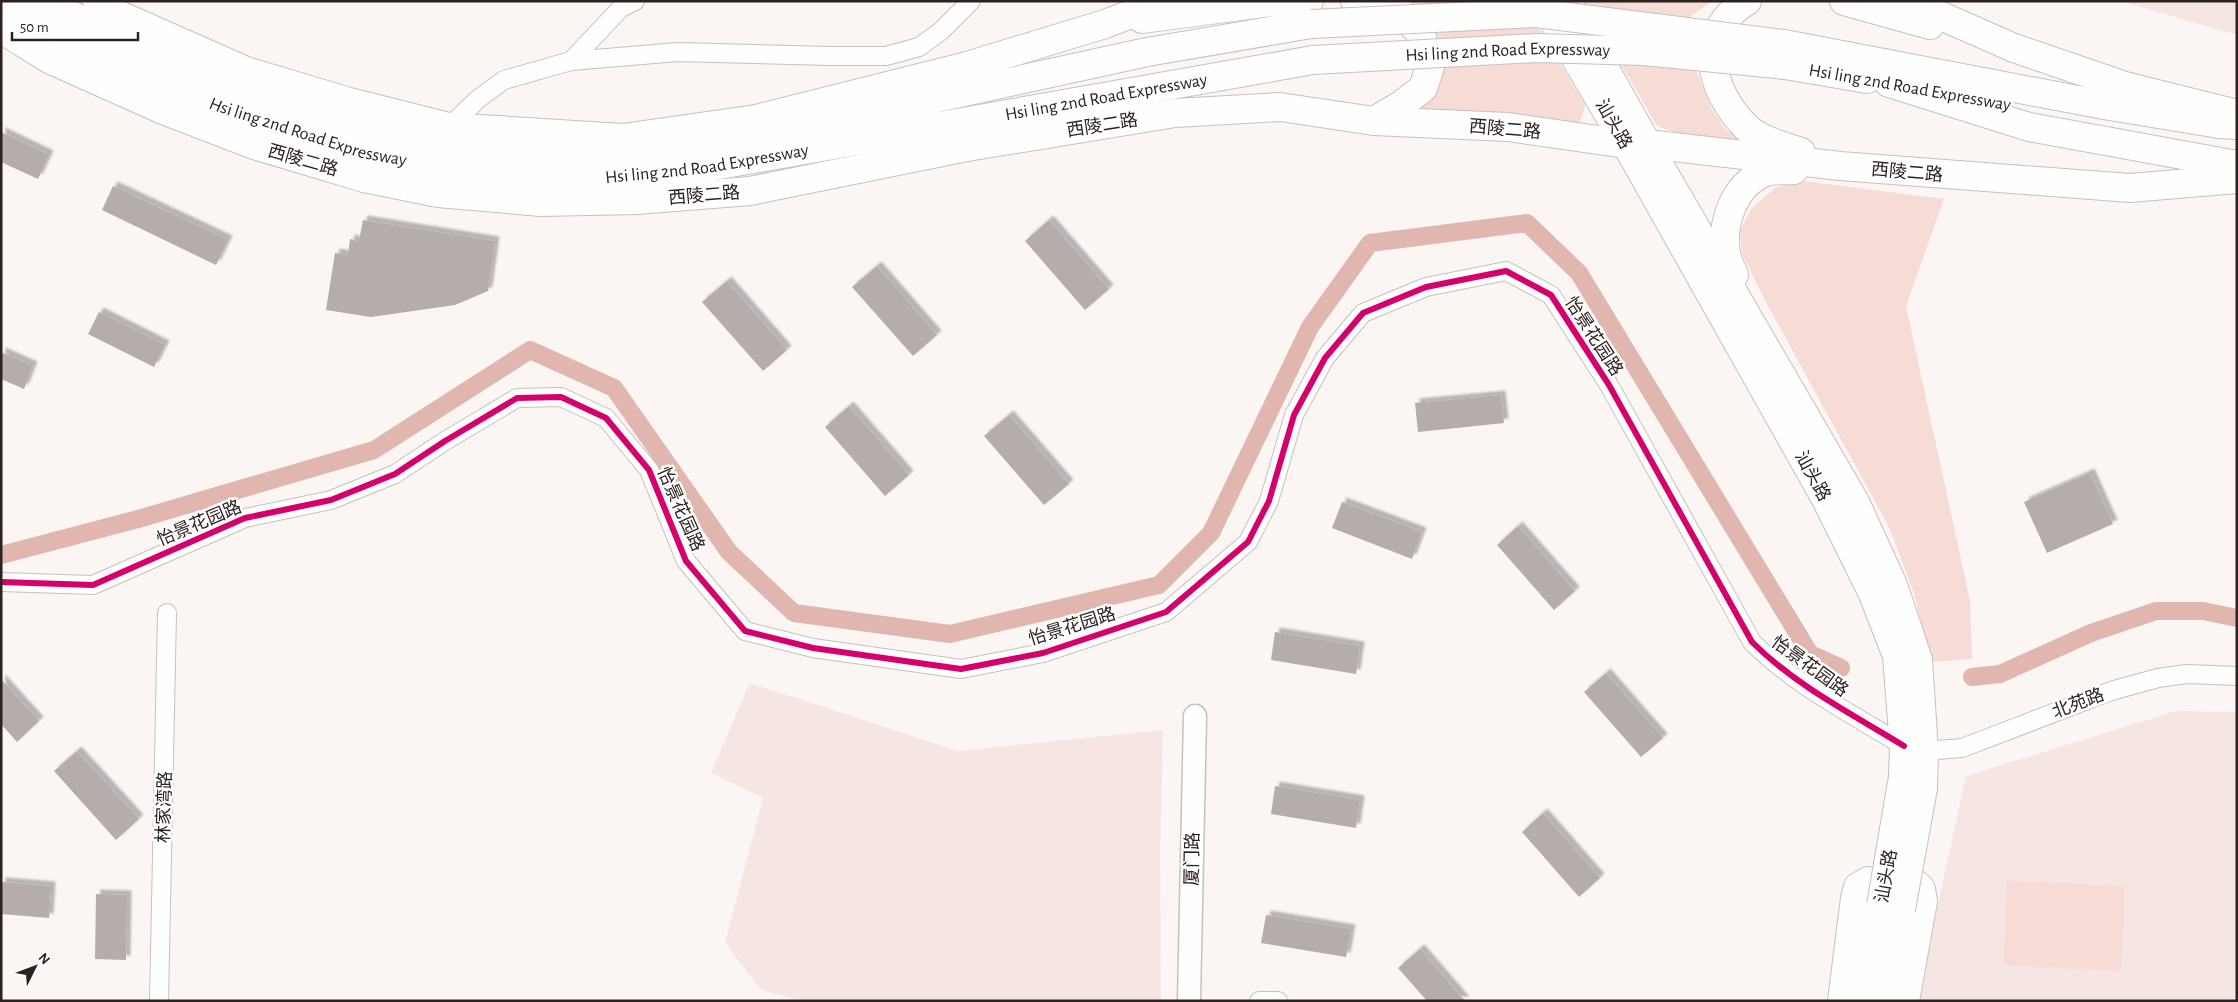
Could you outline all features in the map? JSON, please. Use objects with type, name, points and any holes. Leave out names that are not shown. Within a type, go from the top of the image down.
[{"type":"main road","name":"Hsi ling 2nd Road Expressway","points":[[6,1],[97,55],[217,105],[363,152],[447,167],[589,179],[708,167],[813,137],[1147,52],[1310,13],[1536,13],[2219,124],[2237,125]]},
{"type":"main road","name":"Hsi ling 2nd Road Expressway","points":[[48,1],[106,35],[213,82],[334,122],[412,140],[539,157],[628,155],[813,137],[1314,60],[1536,48],[1784,54],[1889,83],[2113,122],[2237,140]]},
{"type":"main road","points":[[97,1],[115,13],[246,71],[449,127],[539,157]]},
{"type":"main road","points":[[449,127],[623,138],[756,119],[967,66],[1105,24],[1165,1]]},
{"type":"main road","points":[[1355,1],[1397,8],[1421,34],[1430,67],[1423,88],[1401,105],[1374,120]]},
{"type":"main road","name":"汕头路","points":[[1542,1],[1747,314],[1855,502],[1893,585],[1918,660],[1913,782],[1891,907],[1864,1001]]},
{"type":"main road","name":"汕头路","points":[[1567,1],[1636,144],[1827,501],[1873,594],[1897,656],[1914,748]]},
{"type":"main road","points":[[1747,1],[1726,18],[1714,41],[1712,71],[1722,96],[1746,127],[1762,136],[1840,166]]},
{"type":"main road","points":[[1844,1],[2014,48],[2125,86],[2237,114]]},
{"type":"main road","points":[[1907,1],[2014,48]]},
{"type":"main road","points":[[1105,24],[1263,3],[1310,13]]},
{"type":"main road","name":"西陵二路","points":[[1,29],[49,59],[163,110],[254,145],[364,178],[438,193],[541,202],[637,200],[750,191],[967,148],[1175,113],[1280,107],[1374,120],[1508,127],[1636,144],[1840,166],[2130,188],[2237,179]]},
{"type":"main road","points":[[813,137],[967,66]]},
{"type":"main road","points":[[1889,83],[2028,127],[2237,164]]},
{"type":"main road","points":[[813,137],[967,148]]},
{"type":"main road","points":[[1747,314],[1726,253],[1725,224],[1733,203],[1746,186],[1764,172],[1840,166]]},
{"type":"main road","points":[[1842,1001],[1855,898],[1858,887],[1868,881]]},
{"type":"main road","points":[[1905,1001],[1923,901],[1921,889],[1917,885]]},
{"type":"main road","name":"汕头路","points":[[1885,1001],[1891,907]]},
{"type":"street","points":[[571,61],[621,8],[635,1]]},
{"type":"street","points":[[449,127],[478,98],[504,80],[571,61],[678,52],[886,56],[919,47],[941,31],[971,1]]},
{"type":"street","name":"怡景花园路","points":[[1,582],[93,585],[244,518],[330,500],[395,474],[445,440],[516,398],[561,396],[606,418],[649,470],[686,561],[744,631],[813,648],[961,670],[1034,655],[1166,612],[1248,542],[1270,501],[1294,415],[1324,358],[1363,313],[1426,287],[1506,271],[1551,295],[1609,386],[1752,642],[1773,663],[1805,686],[1914,748]]},
{"type":"street","name":"林家湾路","points":[[159,1001],[167,613]]},
{"type":"street","name":"北苑路","points":[[1914,748],[1962,748],[2111,691],[2158,678],[2187,674],[2237,676]]},
{"type":"street","name":"厦门路","points":[[1189,1001],[1195,716]]},
{"type":"street","points":[[1259,1001],[1278,1001]]},
{"type":"shaded area","points":[[1411,1],[1523,1],[1585,105],[1579,125],[1415,112],[1432,94],[1440,82],[1443,62],[1432,30]]},
{"type":"shaded area","points":[[1584,1],[1712,1],[1691,16],[1695,68],[1711,108],[1726,130],[1744,140],[1748,146],[1670,131],[1657,126]]},
{"type":"shaded area","points":[[2120,1],[2237,1],[2237,35]]},
{"type":"shaded area","points":[[1803,181],[1944,199],[1906,306],[1970,601],[1972,659],[1929,662],[1915,596],[1890,529],[1767,304],[1742,254],[1740,231],[1751,209],[1775,188]]},
{"type":"shaded area","points":[[750,683],[958,751],[1163,730],[1160,856],[1161,1001],[803,1001],[761,990],[725,943],[763,798],[711,773]]},
{"type":"shaded area","points":[[2176,711],[2237,712],[2237,1001],[1917,1001],[1966,776]]},
{"type":"shaded area","points":[[2007,881],[2125,886],[2121,971],[2004,965]]},
{"type":"building","points":[[1,132],[49,155],[38,179],[1,162]]},
{"type":"building","points":[[113,186],[228,240],[216,265],[102,210]]},
{"type":"building","points":[[363,220],[495,241],[488,291],[455,305],[371,317],[326,310],[335,253],[348,255],[350,239],[359,241]]},
{"type":"building","points":[[1049,220],[1109,289],[1085,310],[1025,241]]},
{"type":"building","points":[[877,266],[937,335],[913,356],[852,287]]},
{"type":"building","points":[[727,281],[787,350],[763,371],[702,302]]},
{"type":"building","points":[[99,312],[165,345],[154,367],[88,334]]},
{"type":"building","points":[[1,352],[33,366],[24,389],[1,379]]},
{"type":"building","points":[[1501,395],[1504,423],[1418,432],[1415,403]]},
{"type":"building","points":[[849,406],[909,475],[885,496],[825,427]]},
{"type":"building","points":[[1009,415],[1069,484],[1044,505],[984,436]]},
{"type":"building","points":[[2090,473],[2113,524],[2047,553],[2024,502]]},
{"type":"building","points":[[1342,502],[1422,532],[1412,559],[1332,528]]},
{"type":"building","points":[[1518,526],[1575,591],[1554,610],[1497,545]]},
{"type":"building","points":[[1275,632],[1360,646],[1356,674],[1271,660]]},
{"type":"building","points":[[1606,673],[1663,738],[1641,757],[1584,692]]},
{"type":"building","points":[[1,679],[39,721],[17,742],[1,724]]},
{"type":"building","points":[[77,751],[139,819],[116,840],[54,771]]},
{"type":"building","points":[[1275,786],[1360,800],[1356,828],[1271,814]]},
{"type":"building","points":[[1543,813],[1600,878],[1579,897],[1522,832]]},
{"type":"building","points":[[1,882],[51,886],[49,918],[1,914]]},
{"type":"building","points":[[96,894],[127,895],[126,960],[95,959]]},
{"type":"building","points":[[1266,915],[1351,929],[1346,957],[1261,943]]},
{"type":"building","points":[[1420,949],[1465,1001],[1427,1001],[1398,968]]},
{"type":"waterway","points":[[1,555],[138,519],[374,450],[530,350],[614,388],[729,552],[794,613],[950,634],[1159,585],[1211,533],[1310,327],[1370,243],[1527,223],[1579,273],[1810,654],[1841,668]]},
{"type":"waterway","points":[[1972,677],[2000,674],[2091,633],[2156,611],[2203,611],[2237,618]]},
{"type":"cycle path","points":[[1,582],[93,585],[245,518],[331,500],[395,474],[445,441],[517,398],[561,397],[606,418],[649,470],[686,561],[745,631],[813,648],[961,669],[1043,653],[1166,612],[1248,542],[1269,501],[1294,415],[1325,358],[1363,313],[1426,287],[1506,271],[1551,295],[1609,385],[1752,642],[1769,658],[1806,686],[1904,746]]}]
